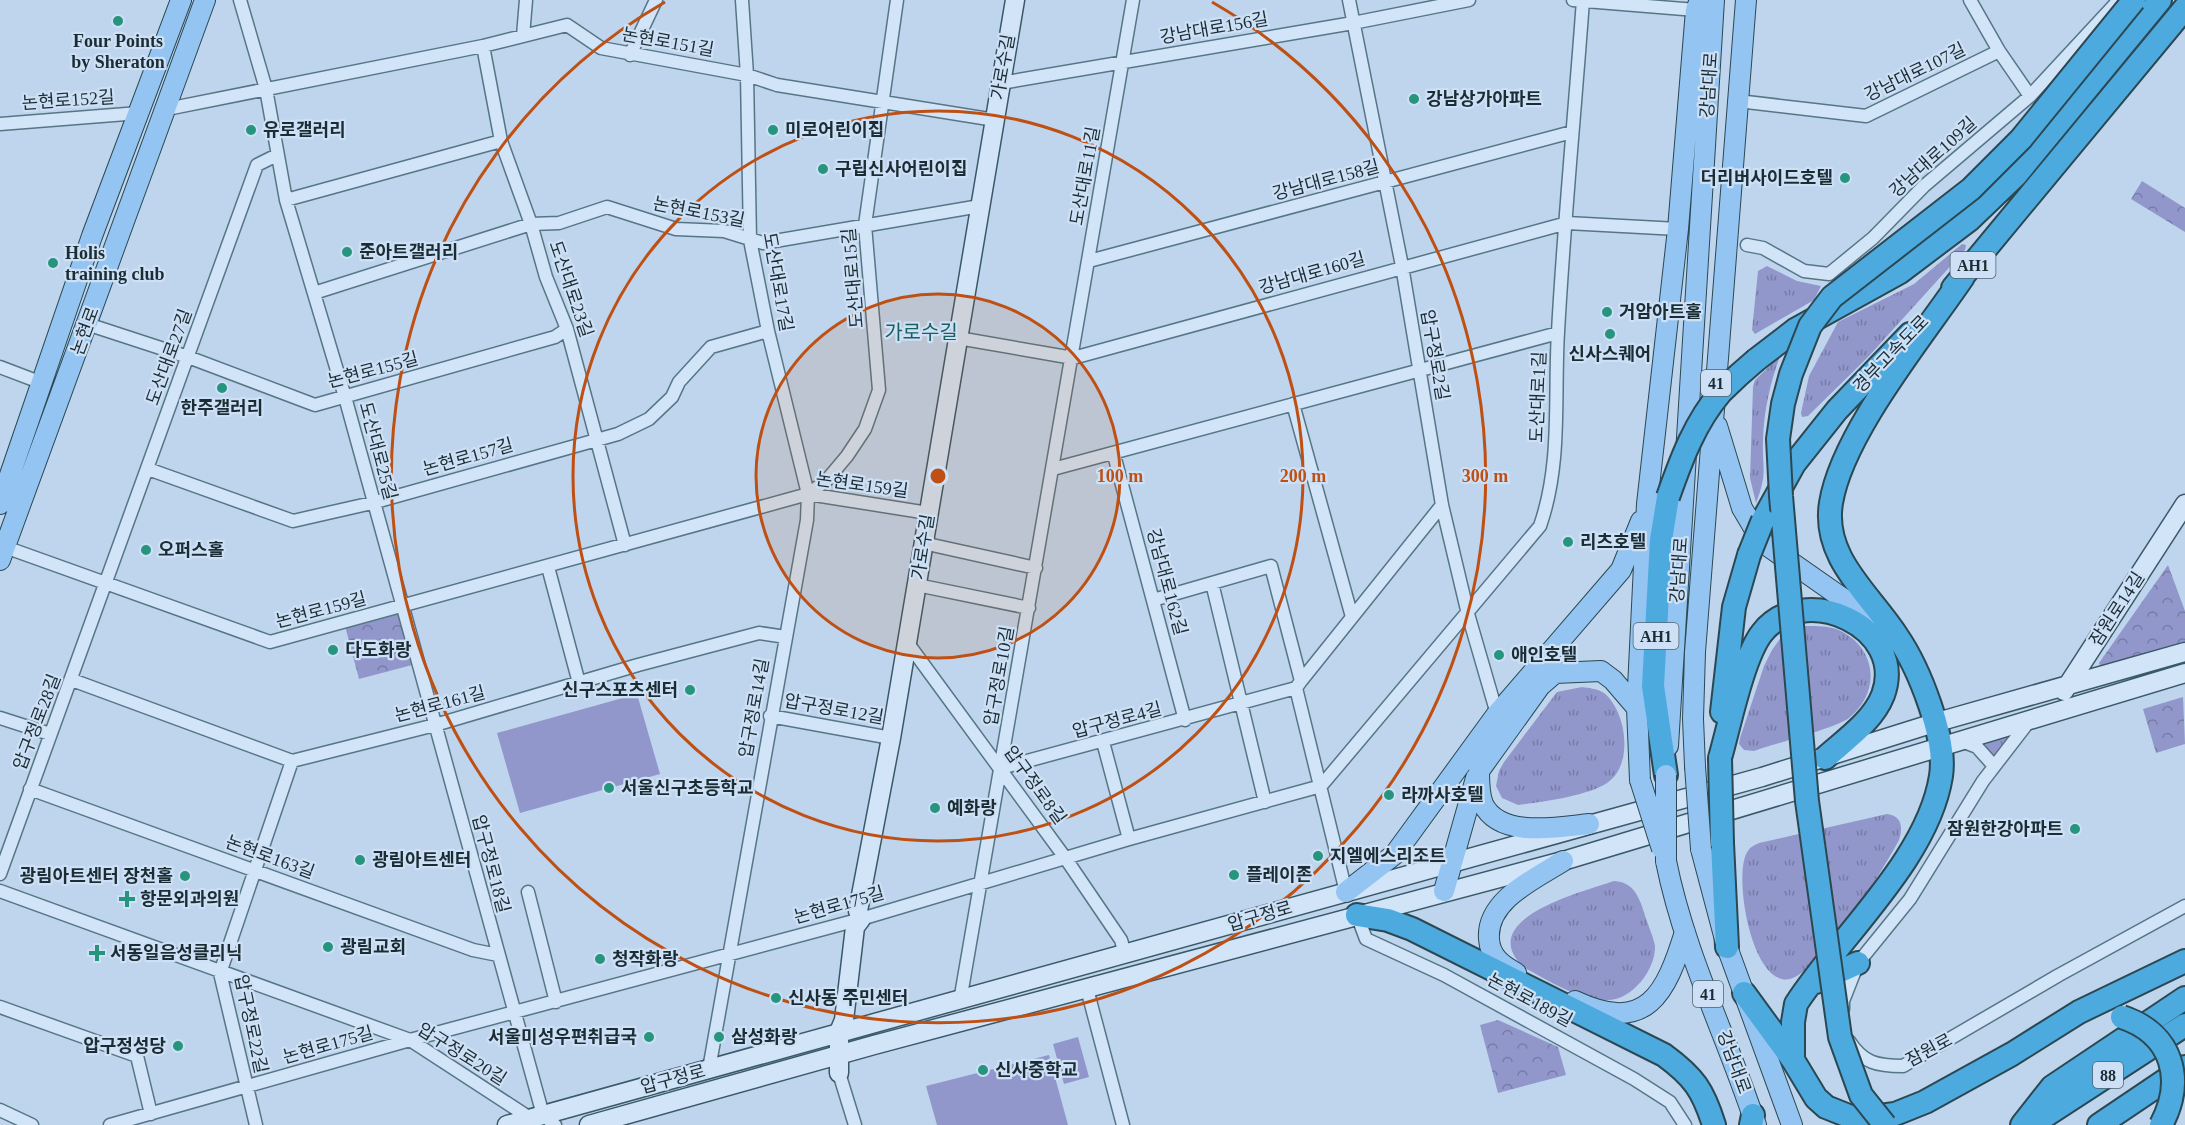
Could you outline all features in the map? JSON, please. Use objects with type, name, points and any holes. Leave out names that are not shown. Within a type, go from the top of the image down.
[{"type":"highway","name":"AH1","points":[[1666,775],[1653,686],[1661,540],[1668,497],[1683,455],[1699,424],[1721,393],[1756,360],[1795,330],[1900,272],[1969,220],[2016,175],[2160,0]]},
{"type":"highway","points":[[1885,1125],[1861,1095],[1840,1037],[1807,801],[1781,496],[1778,439],[1783,404],[1791,374],[1810,326],[1832,297],[1971,189],[2021,139],[2120,1]]},
{"type":"highway","name":"경부고속도로","points":[[1720,758],[1729,641],[1734,607],[1749,555],[1763,520],[1794,464],[1837,410],[1963,277],[2185,8]]},
{"type":"highway","points":[[1793,1060],[1793,1022],[1796,1004],[1899,870],[1929,816],[1950,744],[1934,723],[1931,704],[1898,636],[1837,553],[1830,529],[1831,500],[1846,458],[1861,427],[1963,277]]},
{"type":"highway","points":[[1720,758],[1739,688],[1762,632],[1788,611],[1807,610],[1836,613],[1855,621],[1877,647],[1887,675],[1882,697],[1876,707],[1860,727],[1825,758]]},
{"type":"highway","name":"AH1","points":[[1720,758],[1727,947]]},
{"type":"highway","points":[[1357,915],[1406,926],[1664,1055],[1693,1077],[1705,1097],[1714,1125]]},
{"type":"highway","points":[[1744,993],[1793,1060],[1816,1098],[1826,1107],[1856,1119],[1895,1114],[1925,1102],[2012,1054],[2079,1012],[2185,961]]},
{"type":"highway","points":[[1809,985],[1858,963]]},
{"type":"highway","points":[[2022,1125],[2052,1087],[2185,998]]},
{"type":"highway","points":[[2012,1054],[2095,1017],[2122,1017],[2147,1028],[2158,1037],[2174,1062],[2176,1076],[2173,1103],[2161,1125]]},
{"type":"highway","name":"88","points":[[2031,1125],[2185,1025]]},
{"type":"highway","name":"88","points":[[2099,1125],[2185,1068]]},
{"type":"highway","points":[[2112,1125],[2152,1089]]},
{"type":"main road","points":[[203,7],[217,0]]},
{"type":"main road","name":"가로수길","points":[[842,1026],[855,927],[861,919],[858,911],[891,738],[1015,0]]},
{"type":"main road","name":"강남대로","points":[[1714,0],[1666,775],[1666,861],[1674,899],[1753,1122]]},
{"type":"main road","name":"강남대로","points":[[1746,0],[1695,652],[1693,719],[1701,849],[1727,947],[1792,1125]]},
{"type":"main road","name":"논현로","points":[[0,504],[180,1]]},
{"type":"main road","points":[[1666,861],[1640,780],[1637,708],[1647,504],[1678,229],[1698,5]]},
{"type":"main road","name":"논현로","points":[[2,553],[203,7]]},
{"type":"main road","points":[[1713,411],[1740,502],[1762,542],[1898,636]]},
{"type":"main road","points":[[1346,892],[1395,854],[1497,714],[1621,570],[1647,504]]},
{"type":"main road","name":"잠원로14길","points":[[2050,714],[2185,504]]},
{"type":"main road","points":[[2090,652],[2092,664],[2101,677]]},
{"type":"main road","points":[[1825,758],[1934,723],[2185,652]]},
{"type":"main road","points":[[1444,891],[1479,771],[1540,686],[1555,673],[1601,671],[1613,680],[1637,708]]},
{"type":"main road","points":[[1950,744],[2185,673]]},
{"type":"main road","name":"압구정로","points":[[589,1125],[838,1064],[1086,989],[1444,891],[1563,861],[1950,744]]},
{"type":"main road","name":"압구정로","points":[[507,1125],[543,1121],[842,1026],[960,1000],[1825,758]]},
{"type":"main road","points":[[1479,771],[1482,800],[1497,819],[1513,825],[1531,827],[1589,824]]},
{"type":"main road","points":[[1563,861],[1512,894],[1499,906],[1490,922],[1490,947],[1500,964],[1592,1009],[1627,1013],[1650,1003],[1664,988],[1685,932]]},
{"type":"main road","points":[[1081,967],[1086,989]]},
{"type":"main road","points":[[838,1064],[842,1026]]},
{"type":"street","name":"도산대로25길","points":[[240,0],[266,89],[276,155],[286,200],[345,397],[402,607]]},
{"type":"street","points":[[523,36],[526,0]]},
{"type":"street","points":[[630,55],[656,0]]},
{"type":"street","name":"도산대로17길","points":[[742,0],[747,75],[750,240],[768,331],[808,494]]},
{"type":"street","name":"도산대로15길","points":[[808,494],[826,481],[847,456],[865,429],[879,390],[865,225],[897,0]]},
{"type":"street","name":"도산대로11길","points":[[1072,358],[1133,0]]},
{"type":"street","name":"압구정로2길","points":[[1349,0],[1402,266],[1442,505],[1468,614],[1497,714]]},
{"type":"street","name":"강남대로156길","points":[[1001,82],[1353,23],[1469,0]]},
{"type":"street","points":[[1970,0],[1999,51],[2030,96]]},
{"type":"street","points":[[1579,1],[1698,5]]},
{"type":"street","name":"도산대로1길","points":[[1321,786],[1540,526],[1548,504],[1552,489],[1556,434],[1558,333],[1567,223],[1579,1]]},
{"type":"street","name":"강남대로109길","points":[[1747,245],[1763,248],[1804,271],[1829,274],[1873,238],[1924,186],[2030,96],[2120,1]]},
{"type":"street","name":"논현로151길","points":[[167,108],[483,46],[567,25],[601,48],[630,55],[747,75],[777,85],[994,120]]},
{"type":"street","name":"도산대로23길","points":[[483,46],[501,141],[531,224],[546,278],[567,329],[625,545]]},
{"type":"street","name":"강남대로107길","points":[[1738,101],[1866,116],[1999,51]]},
{"type":"street","name":"논현로152길","points":[[0,124],[139,113]]},
{"type":"street","name":"강남대로158길","points":[[1089,261],[1572,132]]},
{"type":"street","points":[[286,200],[501,141]]},
{"type":"street","name":"도산대로27길","points":[[106,583],[257,165],[276,155]]},
{"type":"street","name":"논현로153길","points":[[314,293],[531,224],[559,223],[607,207],[676,229],[724,231],[763,243],[980,206]]},
{"type":"street","name":"강남대로160길","points":[[958,338],[1072,358],[1402,266],[1567,223],[1678,229]]},
{"type":"street","name":"논현로155길","points":[[87,324],[188,357],[315,405],[555,337],[567,329]]},
{"type":"street","name":"논현로157길","points":[[148,469],[294,522],[372,503],[618,434],[649,419],[672,397],[679,382],[711,347],[768,331]]},
{"type":"street","points":[[1053,470],[1419,368],[1558,333]]},
{"type":"street","name":"압구정로10길","points":[[960,1000],[1072,358]]},
{"type":"street","points":[[0,367],[42,383]]},
{"type":"street","points":[[1293,404],[1352,617]]},
{"type":"street","name":"강남대로162길","points":[[1114,454],[1185,720]]},
{"type":"street","name":"논현로159길","points":[[2,553],[106,583],[270,642],[808,494],[928,513]]},
{"type":"street","name":"압구정로14길","points":[[709,1070],[732,954],[770,716],[807,520],[808,494]]},
{"type":"street","points":[[1299,685],[1442,505]]},
{"type":"street","points":[[924,543],[1036,568]]},
{"type":"street","points":[[1153,600],[1271,566],[1346,892]]},
{"type":"street","points":[[548,567],[579,683]]},
{"type":"street","name":"압구정로28길","points":[[0,874],[106,583]]},
{"type":"street","points":[[1212,583],[1264,802]]},
{"type":"street","points":[[917,585],[1029,608]]},
{"type":"street","name":"압구정로18길","points":[[402,607],[543,1121]]},
{"type":"street","name":"논현로161길","points":[[292,761],[435,725],[759,633],[786,637]]},
{"type":"street","name":"압구정로8길","points":[[907,642],[1066,859],[1121,940],[1125,954]]},
{"type":"street","points":[[72,680],[292,761]]},
{"type":"street","name":"압구정로4길","points":[[1001,768],[1185,720],[1299,685]]},
{"type":"street","name":"압구정로12길","points":[[770,716],[891,738]]},
{"type":"street","points":[[0,718],[50,734]]},
{"type":"street","name":"잠원로","points":[[2030,720],[1994,766],[1910,899],[1858,963],[1843,1001],[1845,1028],[1849,1042],[1862,1058],[1877,1066],[1903,1066],[2059,975],[2185,906]]},
{"type":"street","points":[[1103,742],[1129,839]]},
{"type":"street","points":[[1950,744],[1977,747],[1994,766]]},
{"type":"street","name":"압구정로22길","points":[[256,1125],[220,973],[292,761]]},
{"type":"street","name":"논현로175길","points":[[110,1125],[410,1040],[861,919],[1129,839],[1321,786]]},
{"type":"street","name":"논현로163길","points":[[30,789],[473,950],[498,955]]},
{"type":"street","name":"압구정로20길","points":[[0,891],[220,973],[410,1040],[543,1121]]},
{"type":"street","points":[[528,892],[556,1002]]},
{"type":"street","name":"논현로189길","points":[[1357,915],[1366,939],[1444,975],[1586,1051],[1670,1102],[1685,1125]]},
{"type":"street","points":[[1086,989],[1123,1125]]},
{"type":"street","points":[[0,1007],[137,1056],[151,1114]]},
{"type":"street","points":[[838,1064],[855,1125]]},
{"type":"street","points":[[0,1110],[32,1125]]},
{"type":"green space","points":[[2142,181],[2185,208],[2185,232],[2131,199]]},
{"type":"green space","points":[[1962,244],[1966,245],[1965,250],[1869,356],[1808,416],[1802,417],[1809,376],[1838,322],[1914,284]]},
{"type":"green space","points":[[1767,266],[1797,281],[1821,286],[1814,300],[1755,334],[1752,330],[1758,271]]},
{"type":"green space","points":[[1780,356],[1766,408],[1763,477],[1756,503],[1750,478],[1753,387],[1755,380]]},
{"type":"green space","points":[[2168,565],[2185,611],[2185,644],[2102,672],[2099,663]]},
{"type":"green space","points":[[403,611],[416,664],[359,679],[345,626]]},
{"type":"green space","points":[[1801,626],[1832,628],[1853,639],[1868,660],[1870,684],[1866,697],[1859,708],[1842,722],[1754,751],[1744,750],[1739,744],[1740,738],[1764,666],[1782,636]]},
{"type":"green space","points":[[1582,687],[1604,693],[1618,713],[1624,738],[1624,752],[1616,775],[1598,788],[1564,798],[1518,805],[1502,798],[1496,786],[1499,771],[1504,762],[1557,692]]},
{"type":"green space","points":[[637,694],[660,774],[520,813],[497,733]]},
{"type":"green space","points":[[2183,697],[2185,744],[2156,753],[2143,709]]},
{"type":"green space","points":[[2009,736],[1995,756],[1983,745]]},
{"type":"green space","points":[[1887,814],[1896,817],[1900,823],[1899,840],[1866,895],[1834,939],[1803,972],[1790,979],[1776,977],[1765,966],[1755,948],[1748,926],[1742,881],[1744,863],[1749,850],[1759,843]]},
{"type":"green space","points":[[1614,881],[1628,885],[1637,896],[1655,946],[1647,973],[1634,989],[1617,999],[1586,997],[1564,989],[1523,967],[1512,950],[1512,934],[1522,921],[1559,900]]},
{"type":"green space","points":[[1498,1020],[1558,1047],[1566,1075],[1498,1093],[1480,1025]]},
{"type":"green space","points":[[1078,1037],[1089,1077],[1064,1084],[1053,1044]]},
{"type":"green space","points":[[1049,1055],[1068,1125],[937,1125],[926,1086]]},
{"type":"place","name":"Four Points by Sheraton","points":[[118,21]]},
{"type":"place","name":"강남상가아파트","points":[[1414,99]]},
{"type":"place","name":"유로갤러리","points":[[251,130]]},
{"type":"place","name":"미로어린이집","points":[[773,130]]},
{"type":"place","name":"구립신사어린이집","points":[[823,169]]},
{"type":"place","name":"더리버사이드호텔","points":[[1845,178]]},
{"type":"place","name":"준아트갤러리","points":[[347,252]]},
{"type":"place","name":"Holis training club","points":[[53,263]]},
{"type":"place","name":"거암아트홀","points":[[1607,312]]},
{"type":"place","name":"신사스퀘어","points":[[1610,334]]},
{"type":"place","name":"한주갤러리","points":[[222,388]]},
{"type":"place","name":"리츠호텔","points":[[1568,542]]},
{"type":"place","name":"오퍼스홀","points":[[146,550]]},
{"type":"place","name":"다도화랑","points":[[333,650]]},
{"type":"place","name":"애인호텔","points":[[1499,655]]},
{"type":"place","name":"신구스포츠센터","points":[[690,690]]},
{"type":"place","name":"서울신구초등학교","points":[[609,788]]},
{"type":"place","name":"라까사호텔","points":[[1389,795]]},
{"type":"place","name":"예화랑","points":[[935,808]]},
{"type":"place","name":"잠원한강아파트","points":[[2075,829]]},
{"type":"place","name":"지엘에스리조트","points":[[1318,856]]},
{"type":"place","name":"광림아트센터","points":[[360,860]]},
{"type":"place","name":"플레이존","points":[[1234,875]]},
{"type":"place","name":"광림아트센터 장천홀","points":[[185,876]]},
{"type":"place","name":"항문외과의원","points":[[127,899]]},
{"type":"place","name":"광림교회","points":[[328,947]]},
{"type":"place","name":"서동일음성클리닉","points":[[97,953]]},
{"type":"place","name":"청작화랑","points":[[600,959]]},
{"type":"place","name":"신사동 주민센터","points":[[776,998]]},
{"type":"place","name":"서울미성우편취급국","points":[[649,1037]]},
{"type":"place","name":"삼성화랑","points":[[719,1037]]},
{"type":"place","name":"압구정성당","points":[[178,1046]]},
{"type":"place","name":"신사중학교","points":[[983,1070]]},
{"type":"district","name":"가로수길","points":[[921,332]]}]
